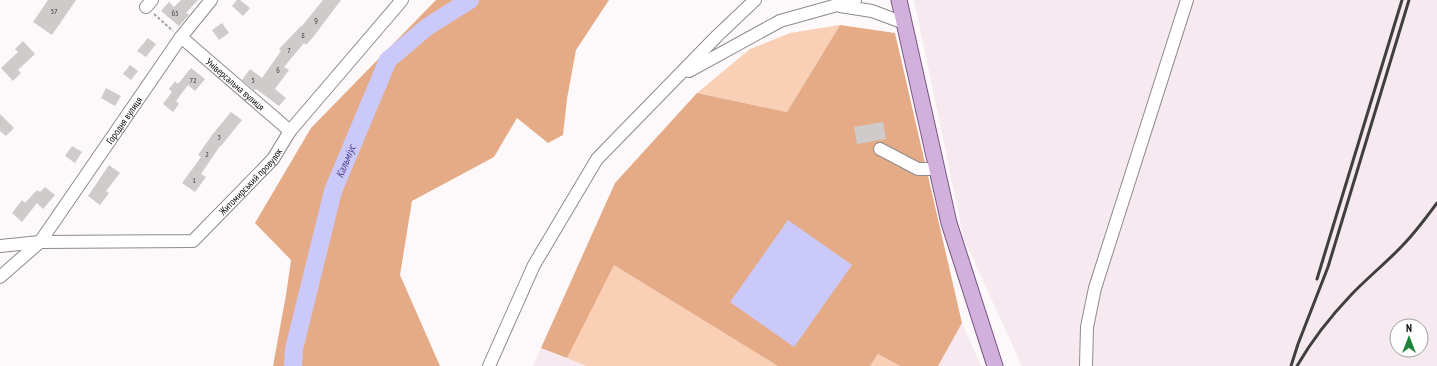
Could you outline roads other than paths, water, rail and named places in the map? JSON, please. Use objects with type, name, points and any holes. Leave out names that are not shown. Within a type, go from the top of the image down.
[{"type":"main road","points":[[898,0],[949,223],[995,366]]},
{"type":"street","name":"Городня вулиця","points":[[0,277],[40,242],[181,37],[211,0]]},
{"type":"street","name":"Житомирський провулок","points":[[0,246],[40,242],[193,241],[273,159],[290,131],[402,0]]},
{"type":"street","points":[[490,366],[534,266],[597,159],[717,36],[755,0]]},
{"type":"street","points":[[679,76],[780,21],[855,0]]},
{"type":"street","points":[[1086,366],[1086,327],[1095,288],[1187,0]]},
{"type":"street","points":[[837,6],[872,11],[904,23]]},
{"type":"street","name":"Універсальна вулиця","points":[[181,37],[290,131]]},
{"type":"street","points":[[880,148],[918,169],[937,169]]},
{"type":"water","points":[[788,220],[852,265],[794,347],[730,302]]},
{"type":"waterway","name":"Кальміус","points":[[293,366],[294,349],[333,191],[388,60],[427,27],[470,0]]},
{"type":"railway","points":[[1317,279],[1402,0]]},
{"type":"railway","points":[[1291,366],[1328,267],[1409,0]]},
{"type":"railway","points":[[1297,366],[1315,338],[1336,312],[1357,289],[1407,241],[1437,203]]}]
